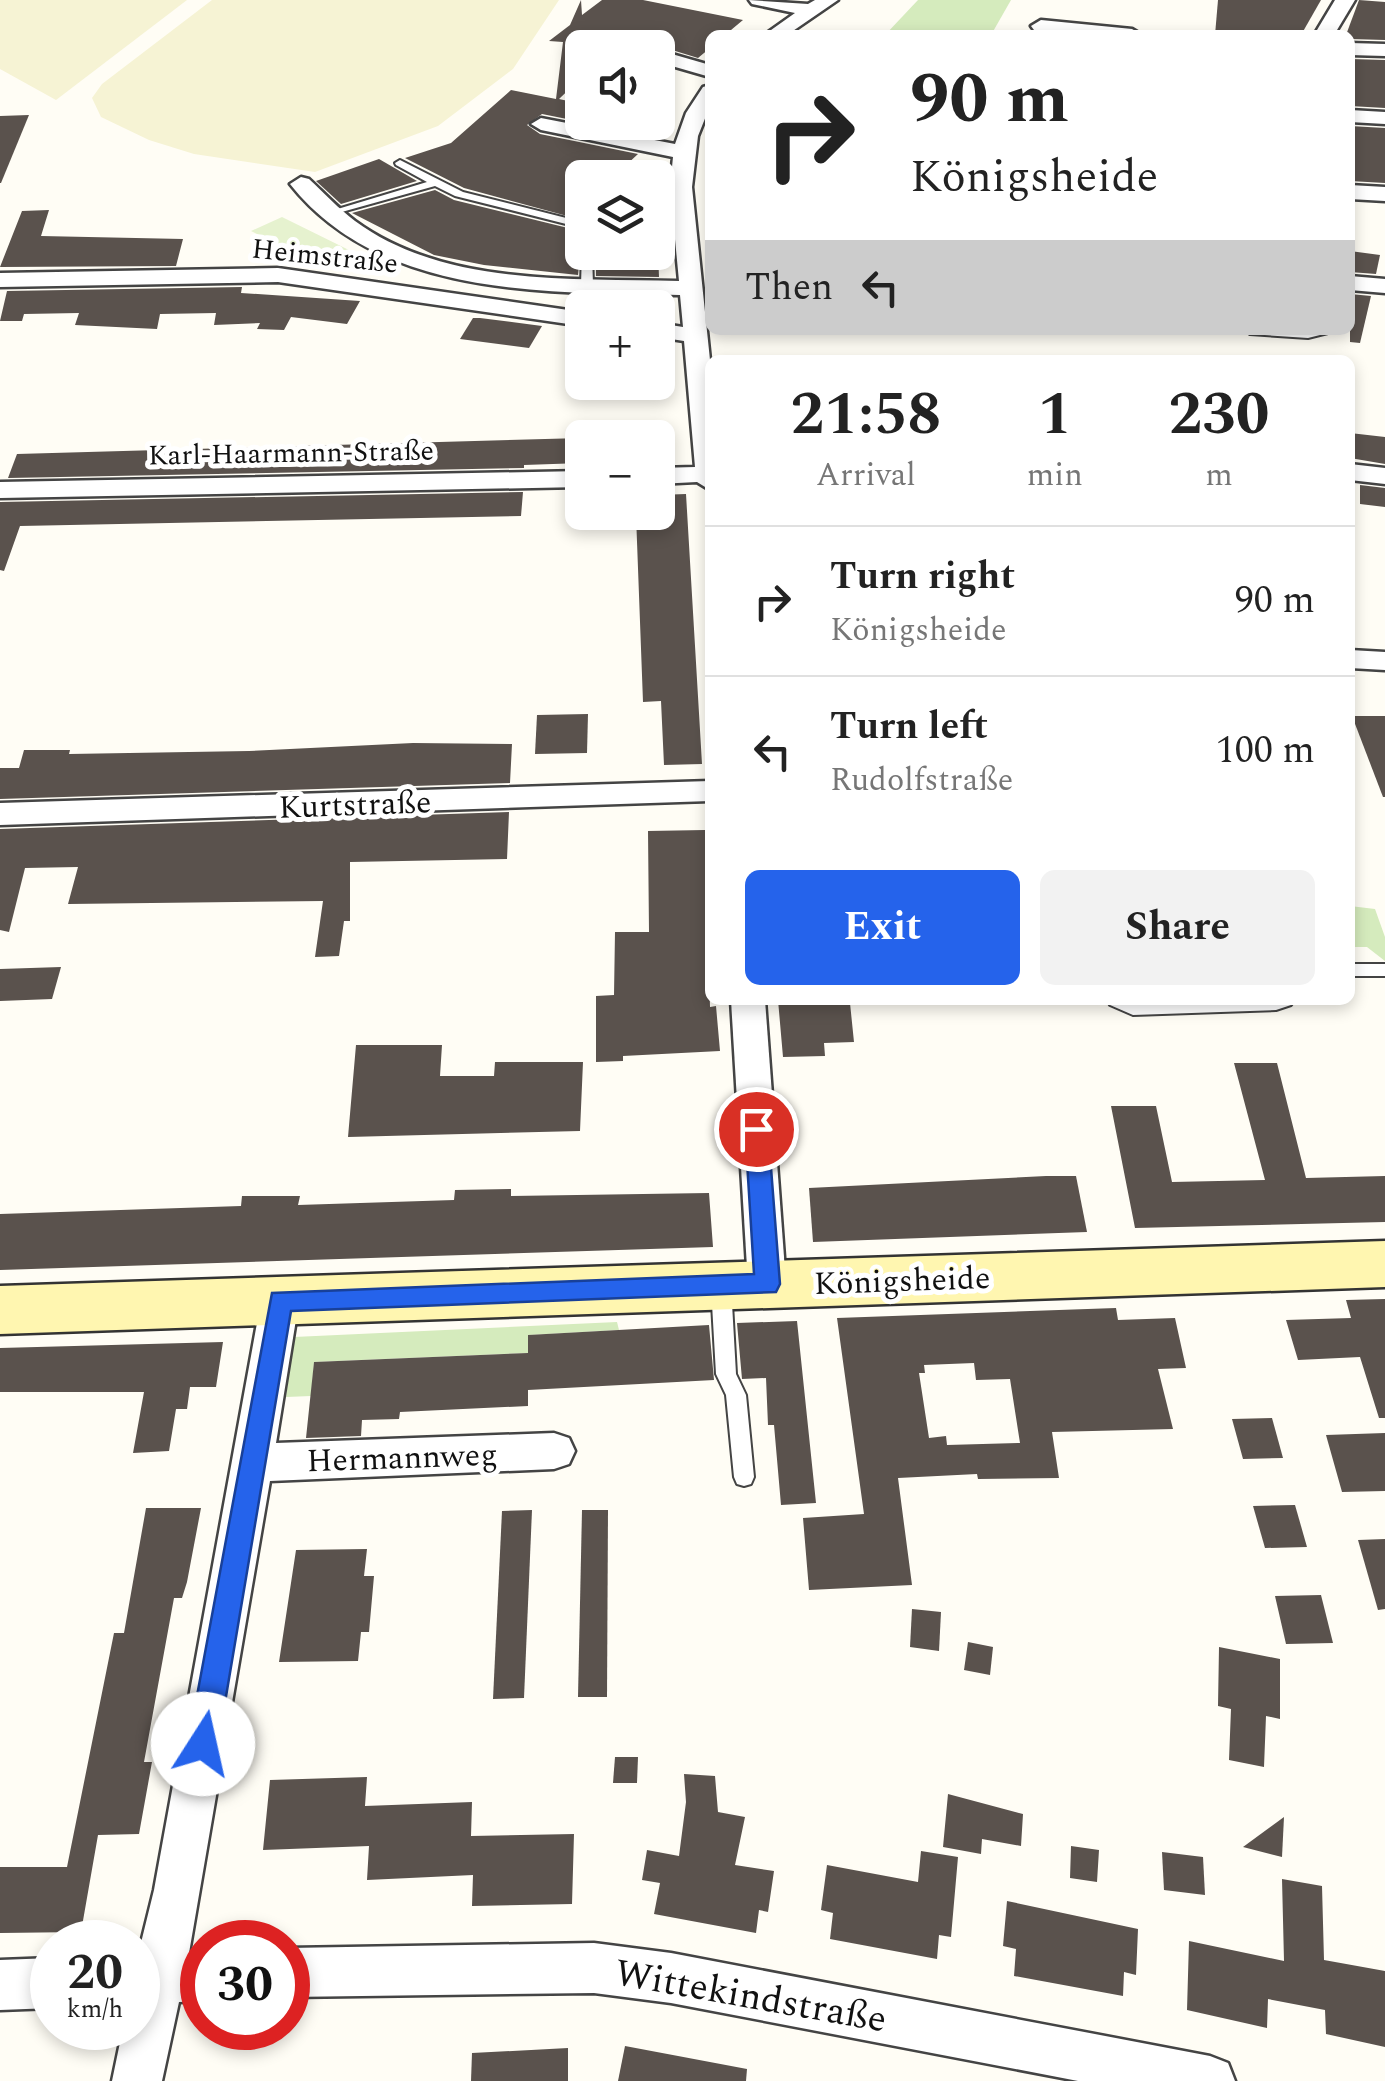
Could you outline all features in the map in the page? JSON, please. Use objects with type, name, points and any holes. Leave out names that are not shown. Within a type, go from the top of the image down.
[{"type":"main road","name":"Königsheide","points":[[0,1310],[1385,1264]]},
{"type":"street","points":[[759,0],[820,6]]},
{"type":"street","points":[[1327,30],[1345,0]]},
{"type":"street","points":[[782,30],[820,6]]},
{"type":"street","points":[[1041,26],[1081,30]]},
{"type":"street","points":[[1355,48],[1385,50]]},
{"type":"street","points":[[675,62],[705,70]]},
{"type":"street","points":[[705,97],[694,110],[682,152],[681,187],[705,425]]},
{"type":"street","points":[[1355,116],[1385,118]]},
{"type":"street","points":[[541,124],[682,152]]},
{"type":"street","points":[[301,184],[349,227],[416,260],[451,272],[588,286],[690,288]]},
{"type":"street","points":[[1355,192],[1385,194]]},
{"type":"street","name":"Heimstraße","points":[[0,280],[278,275],[565,317]]},
{"type":"street","points":[[1355,283],[1385,286]]},
{"type":"street","points":[[675,333],[696,336]]},
{"type":"street","points":[[1355,473],[1385,476]]},
{"type":"street","points":[[675,475],[705,474]]},
{"type":"street","name":"Karl-Haarmann-Straße","points":[[0,490],[565,479]]},
{"type":"street","points":[[1355,659],[1385,661]]},
{"type":"street","name":"Kurtstraße","points":[[0,814],[705,792]]},
{"type":"street","points":[[744,1285],[748,1005]]},
{"type":"street","points":[[137,2081],[166,1978],[280,1301]]},
{"type":"street","name":"Hermannweg","points":[[250,1463],[554,1451]]},
{"type":"street","name":"Wittekindstraße","points":[[310,1974],[594,1968],[690,1982],[1210,2081]]},
{"type":"street","points":[[0,1985],[30,1984]]},
{"type":"lane","points":[[400,163],[459,194],[565,222]]},
{"type":"lane","points":[[335,213],[437,182]]},
{"type":"lane","points":[[587,270],[588,286]]},
{"type":"lane","points":[[1355,970],[1385,970]]},
{"type":"lane","points":[[1125,1005],[1133,1009],[1247,1005]]},
{"type":"lane","points":[[744,1285],[726,1374],[736,1395],[744,1477]]},
{"type":"shaded area","points":[[0,0],[187,0],[56,100],[0,69]]},
{"type":"shaded area","points":[[212,0],[559,0],[513,69],[438,126],[315,172],[194,154],[149,140],[101,117],[92,98],[102,84]]},
{"type":"green space","points":[[918,0],[1011,0],[994,30],[890,30]]},
{"type":"green space","points":[[282,217],[355,253],[324,268],[251,231]]},
{"type":"green space","points":[[1355,907],[1375,909],[1385,937],[1385,961],[1367,947],[1355,947]]},
{"type":"green space","points":[[617,1322],[619,1330],[529,1335],[528,1353],[314,1362],[311,1396],[286,1397],[294,1337]]},
{"type":"building","points":[[581,0],[582,15],[602,0],[643,0],[743,20],[731,30],[705,30],[705,52],[698,58],[675,51],[675,30],[565,30],[565,93],[559,99],[565,100],[565,119],[542,114],[527,125],[540,134],[638,154],[632,160],[565,160],[565,215],[464,188],[405,158],[451,143],[511,90],[556,99],[563,42],[549,41],[570,25]]},
{"type":"building","points":[[1218,0],[1321,0],[1304,30],[1215,30]]},
{"type":"building","points":[[1359,0],[1385,2],[1385,40],[1355,39],[1355,30],[1348,30]]},
{"type":"building","points":[[1355,59],[1385,60],[1385,108],[1355,106]]},
{"type":"building","points":[[29,115],[1,183],[0,183],[0,116]]},
{"type":"building","points":[[1355,126],[1385,128],[1385,183],[1355,181]]},
{"type":"building","points":[[379,159],[417,181],[341,204],[316,181]]},
{"type":"building","points":[[435,190],[454,200],[565,227],[565,270],[579,270],[578,275],[484,265],[434,255],[352,213]]},
{"type":"building","points":[[49,210],[41,236],[183,239],[176,266],[0,267],[22,211]]},
{"type":"building","points":[[1355,252],[1380,255],[1376,274],[1355,272]]},
{"type":"building","points":[[596,270],[659,270],[659,277],[596,276]]},
{"type":"building","points":[[242,287],[241,293],[360,301],[347,324],[291,317],[284,330],[257,329],[260,323],[214,325],[216,313],[160,314],[157,329],[75,325],[79,313],[24,314],[22,321],[0,321],[7,291]]},
{"type":"building","points":[[1355,294],[1371,296],[1360,343],[1350,342],[1350,335],[1355,335]]},
{"type":"building","points":[[473,318],[542,326],[529,348],[460,339]]},
{"type":"building","points":[[1355,434],[1385,437],[1385,464],[1355,459]]},
{"type":"building","points":[[565,438],[565,464],[524,468],[8,478],[17,454]]},
{"type":"building","points":[[1360,485],[1385,488],[1385,507],[1360,504]]},
{"type":"building","points":[[523,492],[521,516],[20,526],[4,571],[0,570],[0,502]]},
{"type":"building","points":[[675,494],[686,494],[702,764],[664,765],[661,701],[643,702],[637,530],[675,530]]},
{"type":"building","points":[[588,714],[587,753],[535,754],[537,715]]},
{"type":"building","points":[[1355,716],[1385,716],[1383,797],[1355,724]]},
{"type":"building","points":[[413,743],[512,744],[510,783],[0,799],[0,768],[19,768],[24,750],[70,750],[69,754],[249,751]]},
{"type":"building","points":[[509,812],[507,859],[350,862],[350,921],[344,921],[339,956],[315,957],[323,901],[68,904],[78,867],[25,868],[9,932],[0,930],[0,829]]},
{"type":"building","points":[[705,830],[705,1005],[716,1006],[720,1051],[623,1056],[623,1061],[596,1062],[596,996],[614,995],[615,932],[649,932],[648,831]]},
{"type":"building","points":[[61,967],[52,999],[0,1001],[0,969]]},
{"type":"building","points":[[778,1005],[850,1005],[854,1042],[824,1043],[825,1056],[783,1057]]},
{"type":"building","points":[[356,1045],[442,1045],[440,1076],[494,1076],[495,1062],[583,1062],[580,1131],[348,1137]]},
{"type":"building","points":[[1234,1063],[1277,1063],[1306,1178],[1385,1176],[1385,1222],[1135,1228],[1111,1106],[1156,1106],[1172,1182],[1265,1180]]},
{"type":"building","points":[[1076,1176],[1087,1232],[813,1242],[809,1188]]},
{"type":"building","points":[[511,1189],[511,1196],[709,1193],[713,1247],[0,1270],[0,1214],[241,1206],[242,1196],[300,1196],[298,1205],[454,1200],[455,1190]]},
{"type":"building","points":[[1385,1299],[1385,1418],[1379,1418],[1360,1357],[1298,1360],[1286,1320],[1351,1318],[1346,1300]]},
{"type":"building","points":[[1116,1308],[1118,1320],[1175,1318],[1186,1368],[1158,1369],[1173,1429],[1052,1432],[1059,1478],[978,1479],[977,1474],[898,1478],[912,1585],[809,1590],[803,1518],[864,1514],[837,1318]],"holes":[[[974,1363],[976,1380],[1010,1379],[1020,1443],[947,1445],[946,1436],[929,1438],[919,1373],[925,1373],[924,1365]]]},
{"type":"building","points":[[797,1321],[816,1503],[781,1505],[774,1425],[768,1425],[766,1378],[742,1379],[737,1323]]},
{"type":"building","points":[[709,1325],[714,1380],[528,1390],[528,1406],[400,1412],[399,1419],[362,1420],[361,1436],[306,1438],[314,1362],[528,1353],[528,1335]]},
{"type":"building","points":[[223,1342],[216,1387],[190,1387],[187,1409],[176,1409],[169,1451],[133,1453],[144,1392],[0,1392],[0,1348]]},
{"type":"building","points":[[1272,1418],[1283,1458],[1243,1459],[1232,1419]]},
{"type":"building","points":[[1385,1433],[1385,1491],[1342,1492],[1326,1435]]},
{"type":"building","points":[[1295,1505],[1307,1547],[1265,1548],[1253,1506]]},
{"type":"building","points":[[146,1508],[201,1508],[187,1582],[182,1598],[174,1598],[144,1762],[152,1762],[139,1834],[98,1835],[83,1920],[30,1920],[30,1933],[0,1933],[0,1867],[67,1867],[114,1633],[124,1633]]},
{"type":"building","points":[[532,1510],[524,1698],[493,1699],[502,1511]]},
{"type":"building","points":[[582,1510],[608,1510],[607,1697],[578,1697]]},
{"type":"building","points":[[1385,1539],[1385,1609],[1378,1610],[1358,1540]]},
{"type":"building","points":[[367,1549],[364,1576],[374,1576],[369,1632],[361,1632],[358,1661],[279,1662],[296,1550]]},
{"type":"building","points":[[1321,1595],[1333,1643],[1286,1644],[1275,1596]]},
{"type":"building","points":[[912,1609],[941,1612],[939,1651],[910,1647]]},
{"type":"building","points":[[968,1642],[993,1647],[990,1675],[964,1670]]},
{"type":"building","points":[[1219,1647],[1280,1659],[1280,1719],[1266,1716],[1264,1767],[1229,1760],[1231,1709],[1218,1706]]},
{"type":"building","points":[[615,1757],[638,1757],[637,1783],[613,1783]]},
{"type":"building","points":[[684,1774],[715,1776],[718,1812],[745,1817],[735,1865],[774,1871],[768,1912],[759,1910],[756,1933],[654,1914],[660,1883],[642,1880],[647,1850],[679,1856],[686,1802]]},
{"type":"building","points":[[367,1777],[365,1806],[472,1802],[471,1836],[574,1834],[572,1904],[472,1906],[473,1875],[367,1880],[369,1846],[263,1850],[270,1780]]},
{"type":"building","points":[[948,1794],[1023,1814],[1021,1846],[982,1839],[981,1854],[943,1847]]},
{"type":"building","points":[[1284,1817],[1282,1857],[1243,1847]]},
{"type":"building","points":[[1071,1846],[1099,1850],[1097,1882],[1070,1878]]},
{"type":"building","points":[[921,1851],[958,1857],[951,1937],[939,1935],[937,1959],[830,1939],[833,1913],[821,1910],[827,1865],[918,1882]]},
{"type":"building","points":[[1162,1852],[1203,1857],[1205,1895],[1164,1890]]},
{"type":"building","points":[[1282,1879],[1322,1886],[1324,1960],[1385,1971],[1385,2047],[1326,2034],[1325,2010],[1268,1999],[1267,2028],[1187,2010],[1189,1941],[1284,1961]]},
{"type":"building","points":[[1007,1901],[1138,1929],[1136,1975],[1124,1972],[1123,1996],[1014,1976],[1016,1949],[1003,1946]]},
{"type":"building","points":[[625,2046],[747,2069],[746,2081],[618,2081]]},
{"type":"building","points":[[568,2048],[568,2081],[471,2081],[472,2053]]},
{"type":"route","points":[[203,1744],[280,1301],[767,1284],[756,1129]]}]
